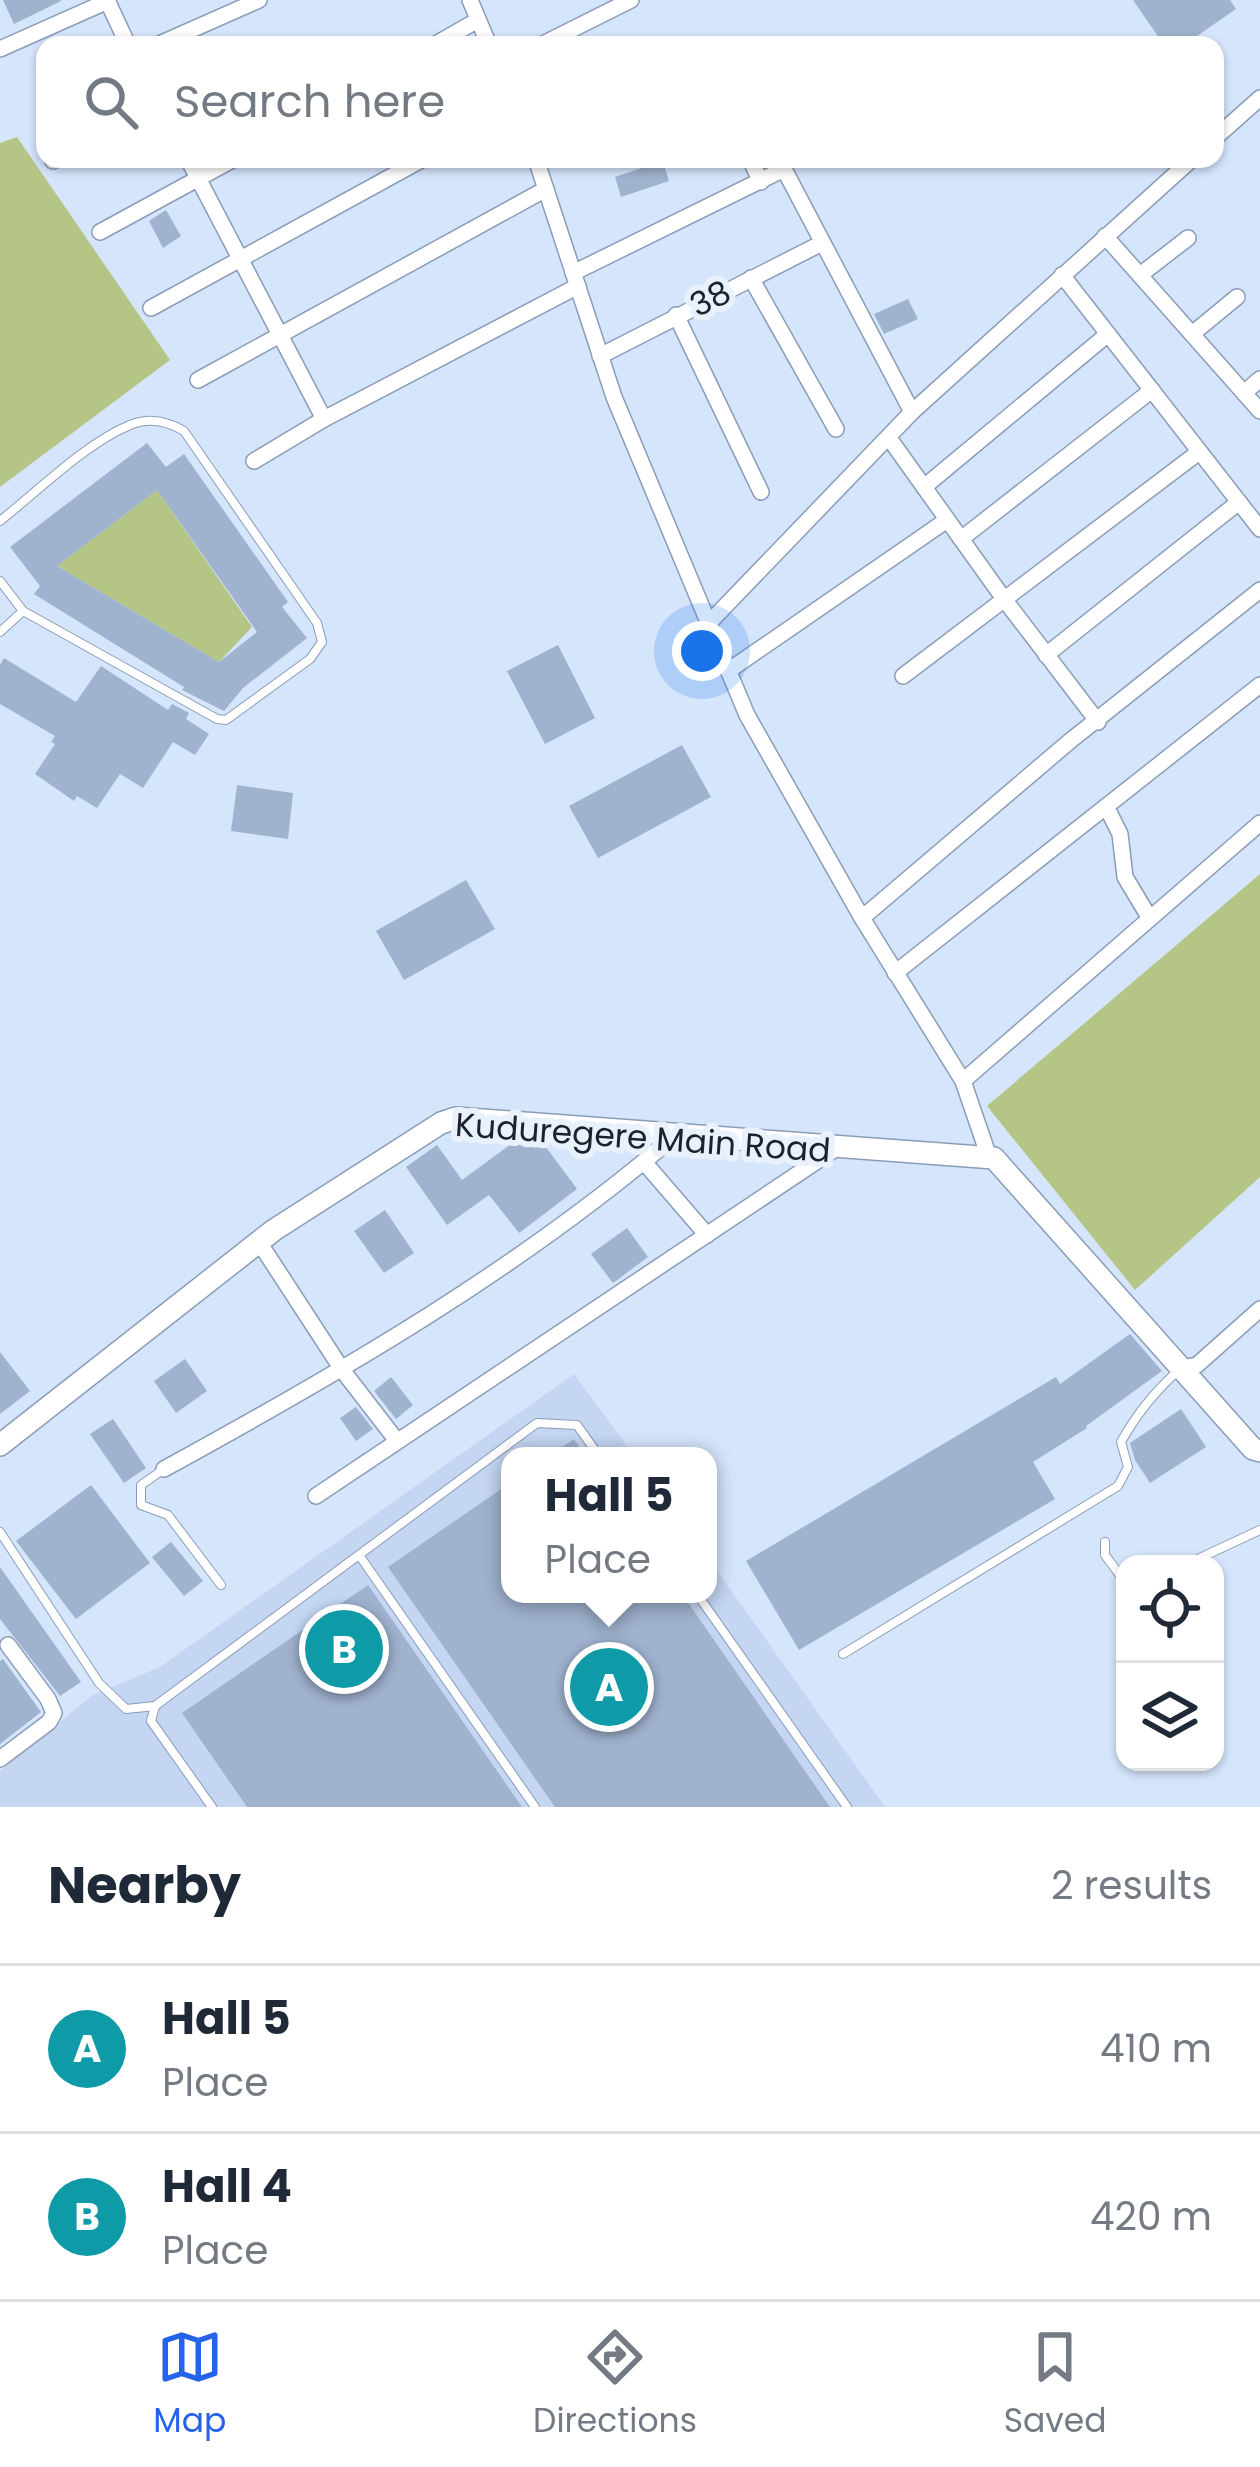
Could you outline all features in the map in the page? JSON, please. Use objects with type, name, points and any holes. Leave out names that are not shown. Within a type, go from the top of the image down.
[{"type":"street","points":[[0,49],[107,0],[124,36]]},
{"type":"street","points":[[177,36],[259,0]]},
{"type":"street","points":[[470,0],[485,36]]},
{"type":"street","points":[[559,36],[631,0]]},
{"type":"street","points":[[450,36],[478,20]]},
{"type":"street","points":[[1224,130],[1260,98]]},
{"type":"street","points":[[192,168],[324,419]]},
{"type":"street","points":[[100,232],[218,168]]},
{"type":"street","points":[[151,308],[405,168]]},
{"type":"street","points":[[539,168],[600,356],[747,715],[862,918],[963,1081],[989,1156],[1005,1168],[1258,1453]]},
{"type":"street","points":[[754,168],[760,182]]},
{"type":"street","points":[[708,624],[912,412],[1182,168]]},
{"type":"street","points":[[254,461],[575,280],[784,169],[912,412]]},
{"type":"street","points":[[198,380],[545,189]]},
{"type":"street","points":[[1105,236],[1260,411]]},
{"type":"street","points":[[1140,275],[1188,238]]},
{"type":"street","name":"38","points":[[600,356],[822,243]]},
{"type":"street","points":[[1062,275],[1260,529]]},
{"type":"street","points":[[751,278],[836,429]]},
{"type":"street","points":[[1192,334],[1237,297]]},
{"type":"street","points":[[676,315],[761,492]]},
{"type":"street","points":[[924,487],[1108,334]]},
{"type":"street","points":[[1244,393],[1260,379]]},
{"type":"street","points":[[962,539],[1152,390]]},
{"type":"street","points":[[889,438],[1098,722]]},
{"type":"street","points":[[903,676],[1199,452]]},
{"type":"street","points":[[1046,655],[1239,502]]},
{"type":"street","points":[[728,671],[947,520]]},
{"type":"street","points":[[862,918],[1070,741],[1260,590]]},
{"type":"street","points":[[895,973],[1260,685]]},
{"type":"street","points":[[1107,808],[1120,834],[1124,877],[1149,917]]},
{"type":"street","points":[[963,1081],[1260,823]]},
{"type":"street","name":"Kuduregere Main Road","points":[[0,1445],[259,1242],[422,1135],[456,1118],[835,1149],[989,1156]]},
{"type":"street","points":[[164,1469],[343,1371],[541,1243],[678,1133]]},
{"type":"street","points":[[316,1496],[835,1149]]},
{"type":"street","points":[[644,1162],[706,1234]]},
{"type":"street","points":[[259,1242],[343,1371],[397,1442]]},
{"type":"street","points":[[1181,1368],[1197,1365],[1260,1309]]},
{"type":"street","points":[[0,1759],[49,1722],[53,1713],[48,1699],[3,1643]]},
{"type":"lane","points":[[0,521],[132,423],[170,423],[184,431],[317,623],[322,641],[310,659],[226,721],[204,714],[23,610],[0,581]]},
{"type":"lane","points":[[0,632],[23,610]]},
{"type":"lane","points":[[843,1654],[1118,1486],[1127,1474],[1120,1442],[1124,1434],[1150,1395],[1181,1368]]},
{"type":"lane","points":[[505,1447],[537,1423],[577,1425],[593,1447]]},
{"type":"lane","points":[[0,1532],[99,1683],[125,1709],[155,1706],[501,1450]]},
{"type":"lane","points":[[164,1469],[141,1485],[141,1505],[168,1515],[221,1586]]},
{"type":"lane","points":[[1206,1555],[1260,1530]]},
{"type":"lane","points":[[1105,1542],[1116,1572]]},
{"type":"lane","points":[[359,1555],[535,1807]]},
{"type":"lane","points":[[703,1603],[847,1807]]},
{"type":"lane","points":[[155,1706],[151,1721],[212,1807]]},
{"type":"shaded area","points":[[574,1374],[627,1447],[501,1447],[501,1603],[717,1603],[717,1571],[885,1807],[0,1807],[0,1771],[93,1695],[160,1667]]},
{"type":"green space","points":[[17,137],[170,360],[0,487],[0,143]]},
{"type":"green space","points":[[157,490],[252,627],[219,662],[57,566]]},
{"type":"green space","points":[[1260,874],[1260,1177],[1135,1290],[987,1106]]},
{"type":"building","points":[[3,0],[60,0],[61,1],[14,24]]},
{"type":"building","points":[[1133,0],[1230,0],[1236,9],[1197,36],[1158,36]]},
{"type":"building","points":[[642,168],[665,168],[669,181],[621,197],[615,177]]},
{"type":"building","points":[[166,210],[181,236],[163,248],[149,221]]},
{"type":"building","points":[[908,299],[918,319],[884,334],[874,314]]},
{"type":"building","points":[[147,443],[166,467],[184,454],[288,602],[282,607],[307,638],[243,688],[224,711],[182,690],[184,687],[34,594],[40,586],[10,547]],"holes":[[[157,490],[257,632],[219,662],[57,566]]]},
{"type":"building","points":[[558,645],[595,718],[545,744],[507,671]]},
{"type":"building","points":[[4,658],[76,702],[101,666],[168,710],[172,704],[189,713],[186,719],[209,734],[195,755],[173,742],[143,788],[120,774],[97,808],[77,796],[74,801],[35,774],[55,744],[51,742],[55,736],[0,704]]},
{"type":"building","points":[[682,745],[711,797],[598,858],[569,806]]},
{"type":"building","points":[[237,785],[293,793],[288,839],[231,831]]},
{"type":"building","points":[[466,880],[495,929],[404,980],[376,931]]},
{"type":"building","points":[[519,1138],[540,1139],[577,1189],[519,1233],[489,1195],[447,1225],[406,1167],[437,1145],[462,1180]]},
{"type":"building","points":[[385,1210],[414,1253],[384,1273],[354,1231]]},
{"type":"building","points":[[627,1228],[648,1257],[613,1283],[591,1254]]},
{"type":"building","points":[[1130,1334],[1162,1371],[1033,1462],[1055,1499],[799,1650],[746,1561],[1056,1377],[1060,1384]]},
{"type":"building","points":[[0,1352],[30,1391],[0,1414]]},
{"type":"building","points":[[185,1359],[207,1391],[176,1413],[154,1381]]},
{"type":"building","points":[[391,1377],[413,1405],[396,1419],[374,1391]]},
{"type":"building","points":[[356,1407],[373,1429],[356,1441],[340,1418]]},
{"type":"building","points":[[1181,1409],[1206,1447],[1150,1483],[1130,1443]]},
{"type":"building","points":[[113,1419],[146,1468],[124,1483],[90,1434]]},
{"type":"building","points":[[91,1485],[150,1563],[76,1619],[16,1541]]},
{"type":"building","points":[[501,1489],[501,1603],[688,1603],[830,1807],[555,1807],[388,1567]]},
{"type":"building","points":[[171,1542],[203,1581],[184,1596],[152,1557]]},
{"type":"building","points":[[0,1567],[81,1682],[60,1696],[0,1619]]},
{"type":"building","points":[[368,1585],[522,1807],[247,1807],[182,1713]]},
{"type":"building","points":[[0,1661],[41,1712],[0,1744]]},
{"type":"place","name":"Hall 4","points":[[344,1649]]},
{"type":"place","name":"Hall 5","points":[[609,1687]]}]
